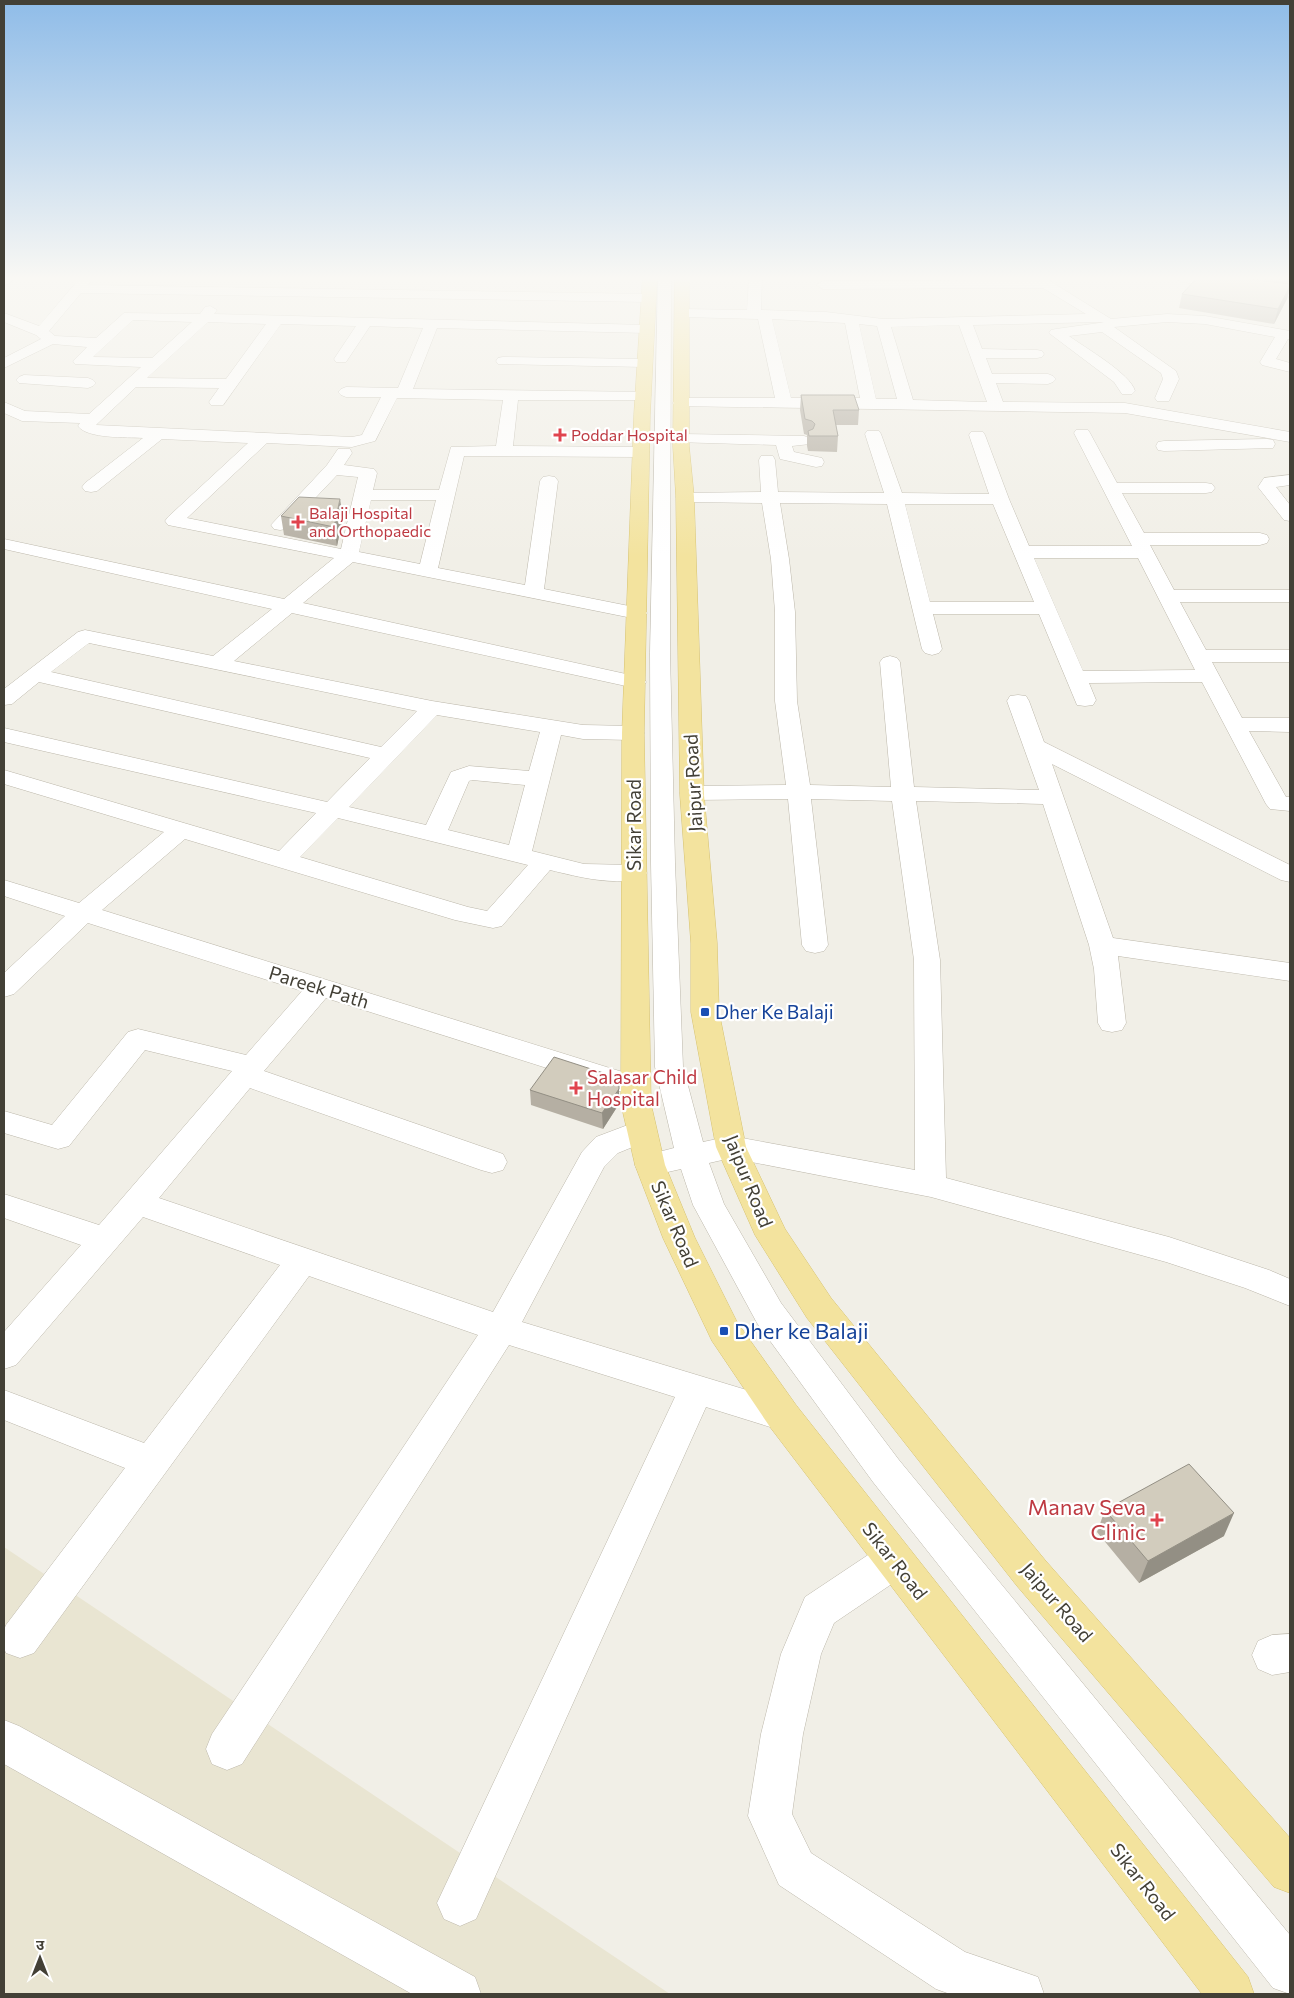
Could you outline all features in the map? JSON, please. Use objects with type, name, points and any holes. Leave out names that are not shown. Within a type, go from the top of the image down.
[{"type":"main road","name":"Sikar Road","points":[[644,371],[633,733],[635,1086],[640,1131],[650,1165],[679,1238],[724,1331],[783,1416],[1231,1994]]},
{"type":"main road","name":"Jaipur Road","points":[[682,371],[681,439],[685,497],[692,793],[704,943],[706,1012],[718,1086],[731,1147],[771,1235],[819,1308],[1031,1573],[1290,1870]]},
{"type":"street","points":[[146,371],[86,426],[94,430],[158,434],[352,442],[369,438],[397,393],[408,371]]},
{"type":"street","points":[[217,402],[241,371]]},
{"type":"street","points":[[655,371],[663,863],[669,1066],[691,1155],[710,1205],[769,1314],[886,1471],[1290,1971]]},
{"type":"street","points":[[775,371],[784,403]]},
{"type":"street","points":[[862,371],[869,404]]},
{"type":"street","points":[[897,371],[906,404]]},
{"type":"street","points":[[984,371],[997,408]]},
{"type":"street","points":[[1105,371],[1123,385],[1143,375],[1180,372]]},
{"type":"street","points":[[1170,414],[1171,379],[1180,372]]},
{"type":"street","points":[[11,390],[30,377],[88,383]]},
{"type":"street","points":[[986,378],[1048,379]]},
{"type":"street","points":[[132,382],[230,384]]},
{"type":"street","points":[[346,392],[643,395]]},
{"type":"street","points":[[504,451],[511,395]]},
{"type":"street","points":[[681,403],[906,404],[997,408],[1125,408],[1170,414],[1283,435],[1290,419]]},
{"type":"street","points":[[4,407],[22,416],[92,419]]},
{"type":"street","points":[[1156,427],[1218,430],[1290,444]]},
{"type":"street","points":[[1082,433],[1208,676],[1278,804],[1290,804]]},
{"type":"street","points":[[91,488],[158,434]]},
{"type":"street","points":[[874,434],[895,499],[932,649]]},
{"type":"street","points":[[978,435],[1000,499],[1085,700]]},
{"type":"street","points":[[263,438],[174,521],[637,613]]},
{"type":"street","points":[[681,439],[804,441]]},
{"type":"street","points":[[783,441],[786,455],[816,462]]},
{"type":"street","points":[[267,539],[334,469],[352,442]]},
{"type":"street","points":[[1164,446],[1290,444]]},
{"type":"street","points":[[428,572],[457,451],[641,452]]},
{"type":"street","points":[[766,460],[780,559],[785,612],[786,701],[815,945]]},
{"type":"street","points":[[218,663],[349,556],[368,473],[334,469]]},
{"type":"street","points":[[1290,480],[1270,482],[1267,487],[1290,516]]},
{"type":"street","points":[[534,593],[549,481]]},
{"type":"street","points":[[1110,488],[1206,488]]},
{"type":"street","points":[[363,495],[447,495]]},
{"type":"street","points":[[685,497],[1000,499]]},
{"type":"street","points":[[1023,552],[1260,539]]},
{"type":"street","points":[[4,544],[635,682]]},
{"type":"street","points":[[1166,596],[1290,596]]},
{"type":"street","points":[[922,608],[1046,608]]},
{"type":"street","points":[[4,699],[85,636],[432,708],[583,732],[633,733]]},
{"type":"street","points":[[1198,656],[1290,656]]},
{"type":"street","points":[[890,662],[903,793],[926,960],[931,1186]]},
{"type":"street","points":[[35,675],[387,755]]},
{"type":"street","points":[[1075,677],[1208,676]]},
{"type":"street","points":[[1018,702],[1053,796],[1102,945],[1107,969],[1112,1023]]},
{"type":"street","points":[[284,860],[432,708]]},
{"type":"street","points":[[1234,724],[1290,725]]},
{"type":"street","points":[[519,855],[552,727]]},
{"type":"street","points":[[4,734],[334,810],[584,871],[634,873]]},
{"type":"street","points":[[1034,746],[1290,874]]},
{"type":"street","points":[[434,834],[459,778],[469,773],[539,779]]},
{"type":"street","points":[[4,777],[464,914],[493,920],[544,861]]},
{"type":"street","points":[[692,793],[798,792],[1053,796]]},
{"type":"street","points":[[4,988],[83,913],[181,830]]},
{"type":"street","name":"Pareek Path","points":[[4,888],[635,1086]]},
{"type":"street","points":[[1102,945],[1290,972]]},
{"type":"street","points":[[4,1355],[137,1203],[321,987]]},
{"type":"street","points":[[4,1122],[58,1138],[138,1038],[249,1070],[492,1162]]},
{"type":"street","points":[[227,1749],[501,1329],[593,1160],[607,1145],[640,1131]]},
{"type":"street","points":[[650,1165],[731,1147],[931,1186],[1170,1250],[1257,1279],[1290,1293]]},
{"type":"street","points":[[137,1203],[501,1329],[783,1416]]},
{"type":"street","points":[[4,1206],[104,1240]]},
{"type":"street","points":[[20,1639],[303,1259]]},
{"type":"street","points":[[460,1903],[696,1390]]},
{"type":"street","points":[[4,1405],[151,1462]]},
{"type":"street","points":[[894,1560],[819,1610],[801,1654],[782,1734],[770,1816],[795,1869],[953,1972],[1021,1994]]},
{"type":"street","points":[[4,1741],[458,1994]]},
{"type":"shaded area","points":[[4,1547],[670,1994],[4,1994]]},
{"type":"building","points":[[801,395],[854,395],[859,410],[833,410],[838,436],[809,436],[808,431],[813,429],[815,424],[805,419]]},
{"type":"building","points":[[299,497],[340,499],[334,527],[281,516]]},
{"type":"building","points":[[554,1057],[619,1078],[619,1089],[602,1113],[530,1090]]},
{"type":"building","points":[[1189,1464],[1234,1513],[1148,1561],[1105,1510]]},
{"type":"place","name":"Poddar Hospital","points":[[560,435]]},
{"type":"place","name":"Balaji Hospital and Orthopaedic","points":[[298,522]]},
{"type":"place","name":"Dher Ke Balaji","points":[[705,1012]]},
{"type":"place","name":"Salasar Child Hospital","points":[[576,1088]]},
{"type":"place","name":"Dher ke Balaji","points":[[724,1331]]},
{"type":"place","name":"Manav Seva Clinic","points":[[1157,1520]]}]
